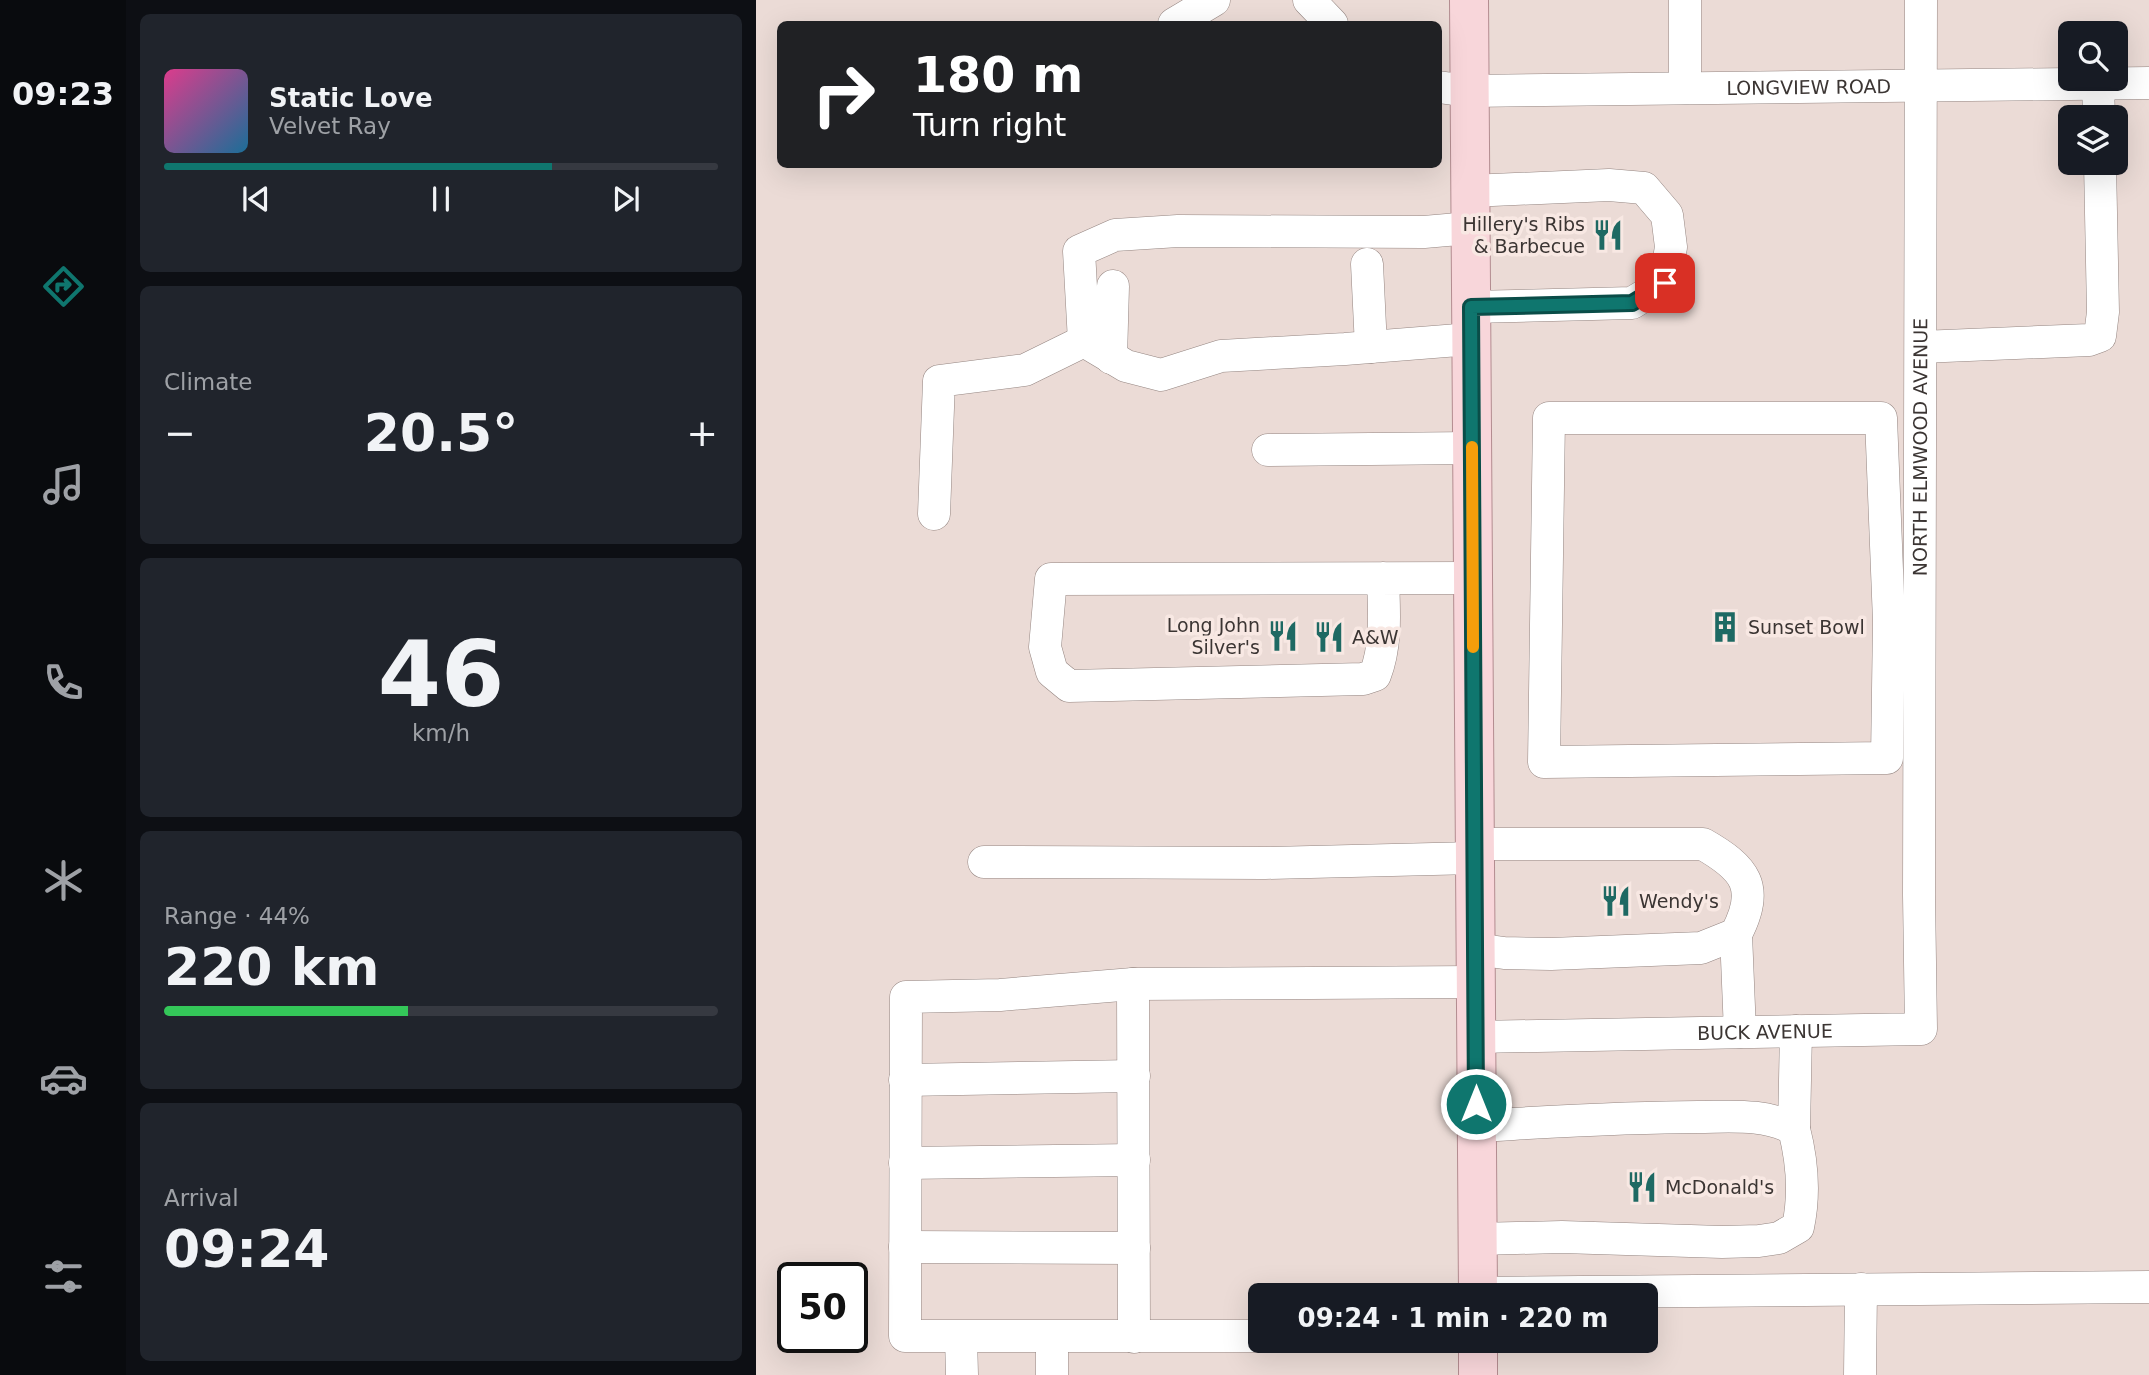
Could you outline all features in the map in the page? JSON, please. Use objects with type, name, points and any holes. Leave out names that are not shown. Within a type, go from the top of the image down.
[{"type":"main road","points":[[1469,0],[1454,89],[1470,191],[1478,1283]]},
{"type":"main road","points":[[1478,1353],[1478,1375]]},
{"type":"street","points":[[1179,21],[1214,0]]},
{"type":"street","points":[[1310,0],[1329,21]]},
{"type":"street","points":[[1685,0],[1685,88]]},
{"type":"street","name":"NORTH ELMWOOD AVENUE","points":[[1919,895],[1904,620],[1921,347],[1921,0]]},
{"type":"street","name":"LONGVIEW ROAD","points":[[2128,83],[2149,83]]},
{"type":"street","name":"LONGVIEW ROAD","points":[[1454,89],[2058,84]]},
{"type":"street","points":[[1921,347],[2089,340],[2100,336],[2103,312],[2100,175]]},
{"type":"street","points":[[1084,341],[1126,366],[1161,375],[1221,356],[1371,347],[1471,323],[1632,303],[1665,283],[1671,247],[1667,215],[1644,188],[1608,185],[1470,191]]},
{"type":"street","points":[[1084,341],[1079,251],[1115,235],[1178,231],[1424,232],[1470,229]]},
{"type":"street","points":[[1367,264],[1371,347]]},
{"type":"street","points":[[1111,358],[1113,286]]},
{"type":"street","points":[[934,514],[939,381],[1025,370],[1084,341]]},
{"type":"street","points":[[1549,418],[1881,418],[1904,620],[1887,758],[1544,762],[1549,418]]},
{"type":"street","points":[[1268,450],[1472,448]]},
{"type":"street","points":[[1383,578],[1384,635],[1380,662],[1375,675],[1363,679],[1069,686],[1052,672],[1045,648],[1051,579],[1383,578],[1472,578]]},
{"type":"street","points":[[984,862],[1265,863],[1474,851],[1703,844],[1731,860],[1749,888],[1746,916],[1736,934],[1740,1032]]},
{"type":"street","name":"BUCK AVENUE","points":[[1476,1038],[1921,1029],[1919,895]]},
{"type":"street","points":[[1248,1336],[905,1336],[906,997],[1000,995],[1133,984],[1475,966],[1504,953],[1551,954],[1701,947],[1736,934]]},
{"type":"street","points":[[1133,984],[1134,1337]]},
{"type":"street","points":[[1477,1239],[1625,1238],[1722,1242],[1779,1238],[1798,1227],[1803,1205],[1794,1129],[1796,1031]]},
{"type":"street","points":[[905,1080],[1133,1076]]},
{"type":"street","points":[[1476,1126],[1615,1119],[1746,1117],[1781,1122],[1794,1129]]},
{"type":"street","points":[[905,1163],[1134,1160]]},
{"type":"street","points":[[905,1247],[1134,1248]]},
{"type":"street","points":[[1658,1292],[2149,1287]]},
{"type":"street","points":[[1860,1375],[1861,1289]]},
{"type":"street","points":[[961,1337],[962,1375]]},
{"type":"street","points":[[1052,1337],[1052,1375]]},
{"type":"slow traffic","points":[[1472,447],[1473,647]]},
{"type":"place","name":"Hillery's Ribs & Barbecue","points":[[1608,235]]},
{"type":"place","name":"Sunset Bowl","points":[[1725,627]]},
{"type":"place","name":"Long John Silver's","points":[[1283,636]]},
{"type":"place","name":"A&W","points":[[1329,637]]},
{"type":"place","name":"Wendy's","points":[[1616,901]]},
{"type":"place","name":"McDonald's","points":[[1642,1187]]},
{"type":"route","points":[[1476,1104],[1471,307],[1632,303],[1665,283]]}]
